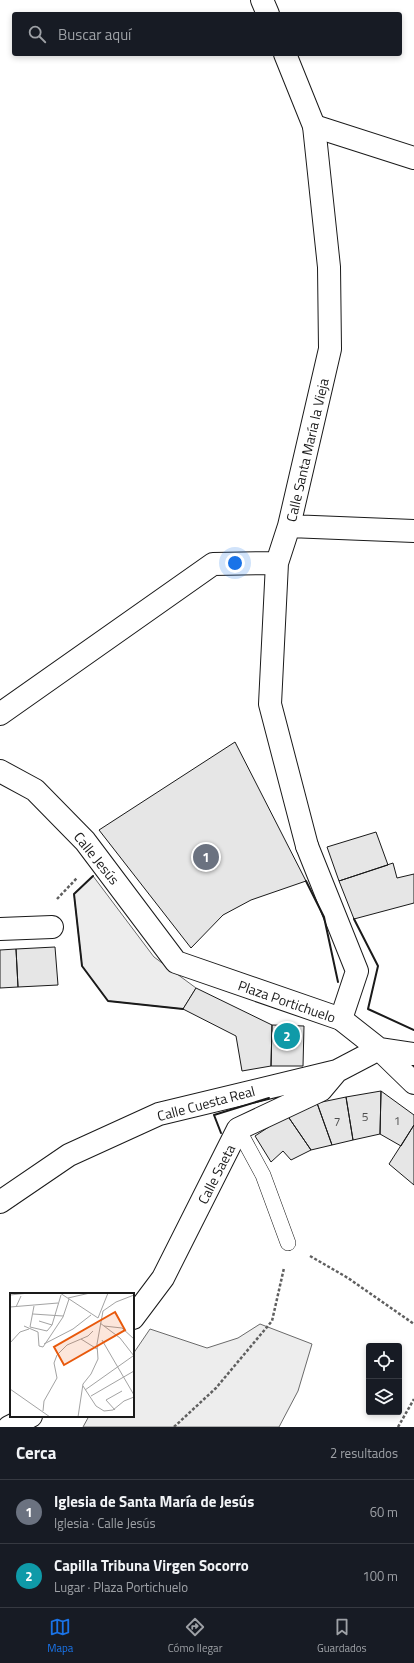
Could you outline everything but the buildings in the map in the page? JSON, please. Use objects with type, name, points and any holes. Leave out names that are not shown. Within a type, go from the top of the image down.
[{"type":"street","points":[[262,0],[267,12]]},
{"type":"street","name":"Calle Santa María la Vieja","points":[[285,56],[314,126],[329,267],[330,349],[289,526],[277,563],[270,704],[307,846],[357,971],[340,1019]]},
{"type":"street","points":[[314,126],[414,158]]},
{"type":"street","points":[[289,526],[414,531]]},
{"type":"street","points":[[0,714],[213,564],[277,563]]},
{"type":"street","name":"Calle Jesús","points":[[0,771],[35,790],[86,841],[176,962]]},
{"type":"street","points":[[0,929],[52,927]]},
{"type":"street","name":"Plaza Portichuelo","points":[[176,962],[340,1019],[378,1049],[414,1083]]},
{"type":"street","points":[[378,1049],[414,1054]]},
{"type":"street","name":"Calle Cuesta Real","points":[[0,1202],[70,1155],[159,1114],[337,1070],[378,1049]]},
{"type":"street","name":"Calle Saeta","points":[[134,1317],[163,1278],[238,1129],[321,1090],[337,1070]]},
{"type":"street","points":[[9,1427],[29,1417]]},
{"type":"lane","points":[[238,1129],[263,1175],[288,1243]]},
{"type":"path","points":[[52,927],[58,897],[82,873]]},
{"type":"path","points":[[174,1427],[216,1388],[272,1321],[282,1283],[288,1243],[348,1278],[414,1324]]},
{"type":"path","points":[[398,1427],[414,1399]]},
{"type":"shaded area","points":[[93,876],[154,957],[196,988],[183,1009],[108,1001],[82,966],[74,894]]},
{"type":"shaded area","points":[[260,1324],[312,1344],[298,1391],[279,1427],[83,1427],[88,1417],[134,1417],[134,1353],[150,1329],[207,1348],[238,1338]]},
{"type":"wall","points":[[93,876],[74,894],[82,966],[108,1001],[183,1009]]},
{"type":"wall","points":[[306,881],[324,917],[338,982]]},
{"type":"wall","points":[[354,919],[378,966],[368,1009],[414,1030]]},
{"type":"wall","points":[[221,1133],[214,1115],[269,1098]]},
{"type":"place","name":"Iglesia de Santa María de Jesús","points":[[206,857]]},
{"type":"place","name":"Capilla Tribuna Virgen Socorro","points":[[287,1036]]}]
